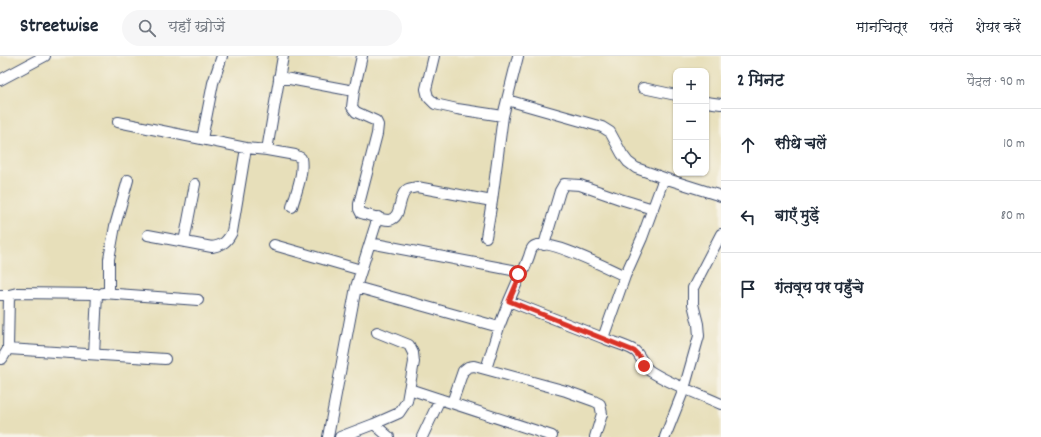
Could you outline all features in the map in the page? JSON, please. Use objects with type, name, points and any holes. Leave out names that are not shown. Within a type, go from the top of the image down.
[{"type":"street","points":[[0,80],[45,56]]},
{"type":"street","points":[[202,139],[213,83],[222,56]]},
{"type":"street","points":[[266,150],[283,56]]},
{"type":"street","points":[[362,56],[352,107],[356,112],[376,121],[378,126],[359,204],[359,209],[362,213],[388,220],[393,218],[397,213],[403,194],[408,189],[417,187],[492,201]]},
{"type":"street","points":[[434,56],[426,90],[428,97],[435,104],[503,116]]},
{"type":"street","points":[[486,237],[503,116],[518,56]]},
{"type":"street","points":[[279,77],[354,91]]},
{"type":"street","points":[[643,88],[673,94]]},
{"type":"street","points":[[507,100],[602,127],[610,132],[622,154],[628,162],[636,168],[721,196]]},
{"type":"street","points":[[709,102],[721,104]]},
{"type":"street","points":[[118,122],[246,148],[295,155],[301,158],[302,164],[292,207]]},
{"type":"street","points":[[148,235],[212,247],[222,245],[232,232],[246,148]]},
{"type":"street","points":[[603,338],[625,276],[642,238],[664,178]]},
{"type":"street","points":[[109,293],[109,259],[114,226],[128,180]]},
{"type":"street","points":[[184,242],[195,184]]},
{"type":"street","points":[[544,245],[560,191],[564,184],[580,185],[653,209]]},
{"type":"street","points":[[328,437],[356,287],[378,217]]},
{"type":"street","points":[[665,437],[684,389],[699,336],[698,324],[693,304],[694,288],[720,236]]},
{"type":"street","points":[[370,243],[512,270],[517,273],[519,278]]},
{"type":"street","points":[[274,245],[361,270]]},
{"type":"street","points":[[486,370],[499,327],[509,301],[534,246],[544,245],[577,254],[625,276]]},
{"type":"street","points":[[356,287],[499,327]]},
{"type":"street","points":[[0,359],[2,359],[8,349],[4,295],[16,293],[109,293],[198,300]]},
{"type":"street","points":[[94,354],[97,294]]},
{"type":"street","points":[[509,301],[634,351],[639,356],[644,366],[648,369],[684,389],[721,404]]},
{"type":"street","points":[[340,437],[399,413],[407,401],[414,362],[413,352],[409,345],[377,332]]},
{"type":"street","points":[[8,349],[165,359]]},
{"type":"street","points":[[452,403],[463,371],[468,367],[474,366],[566,391],[600,404],[602,414],[596,437]]},
{"type":"street","points":[[409,388],[552,436]]},
{"type":"street","points":[[422,437],[440,399]]},
{"type":"street","points":[[374,424],[389,437]]},
{"type":"route","points":[[518,274],[519,278],[509,301],[634,351],[639,356],[644,366]]}]
